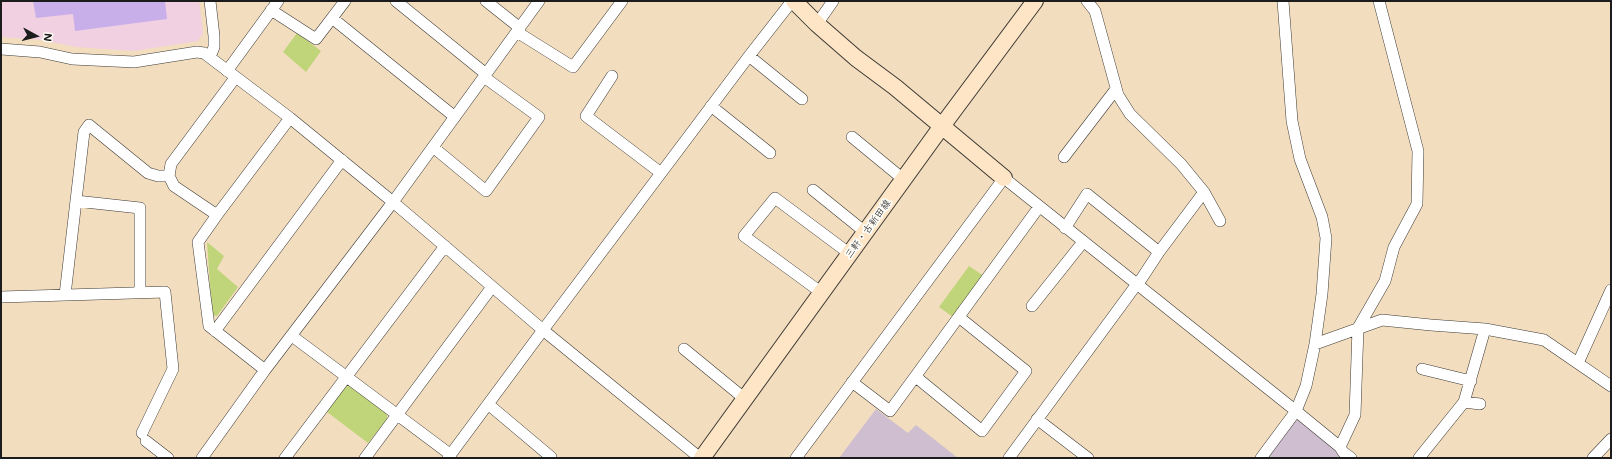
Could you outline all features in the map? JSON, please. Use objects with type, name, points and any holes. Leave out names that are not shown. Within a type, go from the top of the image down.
[{"type":"street","points":[[210,1],[214,36],[214,47],[210,57]]},
{"type":"street","points":[[217,215],[174,186],[169,176],[171,164],[231,74],[274,5],[316,39],[345,1]]},
{"type":"street","points":[[396,1],[485,76],[539,117],[486,190],[433,147]]},
{"type":"street","points":[[486,1],[518,30],[572,67],[622,1]]},
{"type":"street","points":[[202,458],[265,370],[393,202],[540,1]]},
{"type":"street","points":[[292,336],[398,414],[450,456],[711,106],[793,1],[856,58],[942,126],[1065,228],[1138,284],[1296,411],[1340,447],[1343,452],[1351,458]]},
{"type":"street","points":[[817,24],[833,1]]},
{"type":"street","name":"三軒・古新田線","points":[[701,458],[1034,1]]},
{"type":"street","points":[[1087,1],[1094,11],[1118,95],[1130,114],[1181,164],[1204,192],[1220,221]]},
{"type":"street","points":[[1261,458],[1296,411],[1306,386],[1315,344],[1326,238],[1322,217],[1300,159],[1294,128],[1283,1]]},
{"type":"street","points":[[1340,447],[1355,416],[1358,328],[1385,281],[1394,246],[1417,204],[1418,151],[1379,1]]},
{"type":"street","points":[[332,18],[455,117]]},
{"type":"street","points":[[1,49],[40,52],[72,59],[134,62],[197,52],[204,53],[290,118],[342,160],[543,330],[701,458]]},
{"type":"street","points":[[749,56],[802,99]]},
{"type":"street","points":[[612,76],[586,116],[661,173]]},
{"type":"street","points":[[1064,157],[1116,89]]},
{"type":"street","points":[[711,106],[770,153]]},
{"type":"street","points":[[265,370],[209,326],[198,242],[290,118]]},
{"type":"street","points":[[65,295],[84,132],[89,125],[148,173],[158,176],[169,176]]},
{"type":"street","points":[[852,137],[903,179]]},
{"type":"street","points":[[215,331],[342,160]]},
{"type":"street","points":[[796,458],[1004,178]]},
{"type":"street","points":[[813,190],[865,232]]},
{"type":"street","points":[[1009,458],[1204,192]]},
{"type":"street","points":[[1065,228],[1087,194],[1159,252]]},
{"type":"street","points":[[822,293],[744,236],[775,198],[850,254]]},
{"type":"street","points":[[76,201],[140,208],[140,292]]},
{"type":"street","points":[[852,382],[890,411],[960,318],[1040,207]]},
{"type":"street","points":[[1032,306],[1083,242]]},
{"type":"street","points":[[285,458],[445,246]]},
{"type":"street","points":[[365,458],[492,286]]},
{"type":"street","points":[[1578,363],[1611,290]]},
{"type":"street","points":[[1,297],[164,292],[173,369],[144,437],[168,458]]},
{"type":"street","points":[[916,377],[982,431],[1026,371],[960,318]]},
{"type":"street","points":[[1315,344],[1382,320],[1485,329],[1544,340],[1611,386]]},
{"type":"street","points":[[1419,458],[1464,402],[1485,329]]},
{"type":"street","points":[[684,349],[745,399]]},
{"type":"street","points":[[1422,370],[1471,381]]},
{"type":"street","points":[[1464,402],[1480,404]]},
{"type":"street","points":[[488,404],[551,457]]},
{"type":"street","points":[[1037,419],[1088,458]]},
{"type":"street","points":[[1593,458],[1611,439]]},
{"type":"shaded area","points":[[1,1],[199,1],[203,33],[198,41],[134,51],[76,47],[43,40],[1,37]]},
{"type":"shaded area","points":[[876,409],[908,433],[916,425],[958,458],[839,458]]},
{"type":"shaded area","points":[[1299,420],[1347,458],[1266,458],[1293,421]]},
{"type":"green space","points":[[297,33],[321,51],[306,72],[283,52]]},
{"type":"green space","points":[[207,242],[224,256],[217,269],[238,287],[217,316],[212,315]]},
{"type":"green space","points":[[969,266],[984,276],[953,317],[939,307]]},
{"type":"green space","points":[[350,386],[387,413],[387,419],[368,443],[327,412],[345,387]]},
{"type":"building","points":[[33,1],[165,1],[167,19],[75,31],[73,14],[36,18]]}]
